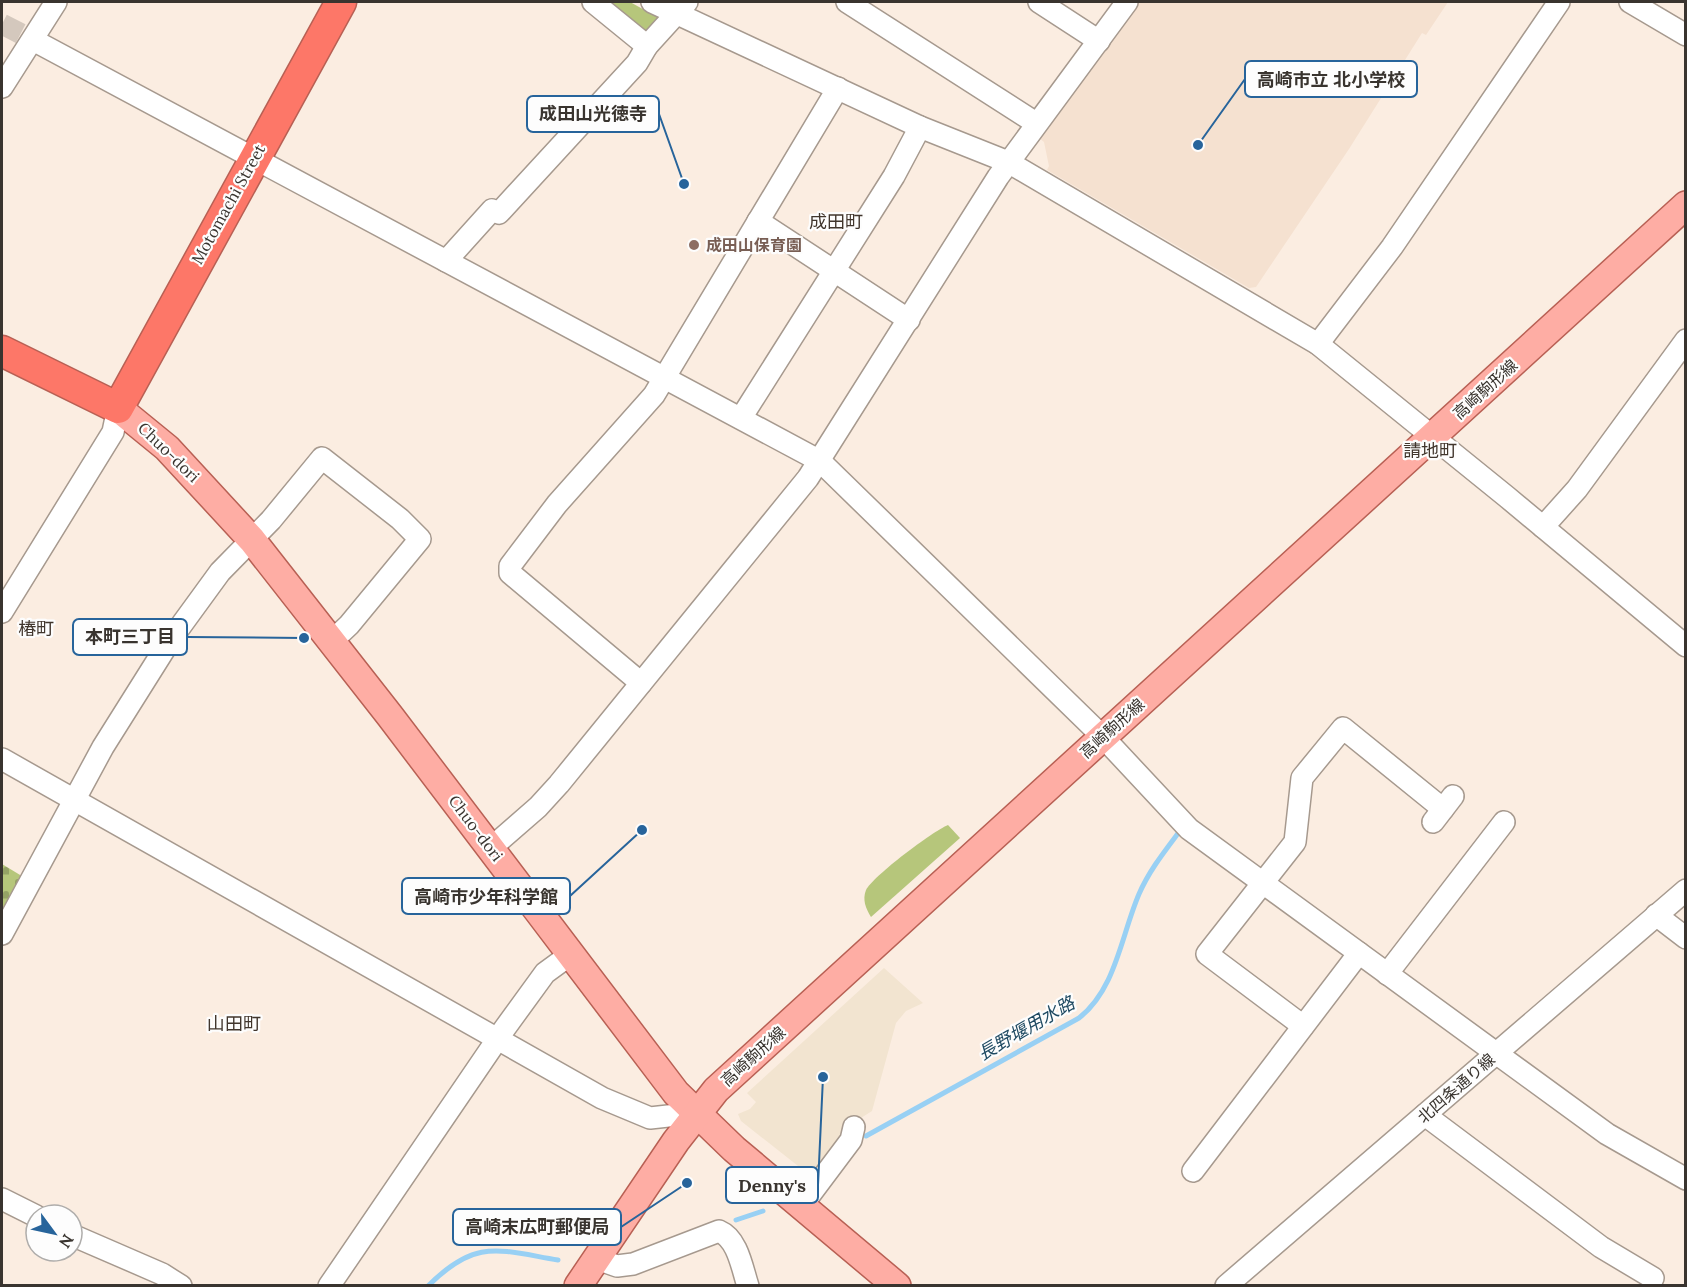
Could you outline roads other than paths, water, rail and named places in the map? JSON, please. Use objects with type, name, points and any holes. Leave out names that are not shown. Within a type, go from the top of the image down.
[{"type":"highway","name":"Motomachi Street","points":[[118,408],[341,2]]},
{"type":"highway","points":[[2,351],[118,408]]},
{"type":"main road","name":"高崎駒形線","points":[[578,1286],[695,1113],[716,1090],[1686,205]]},
{"type":"main road","name":"Chuo-dori","points":[[118,408],[175,455],[252,540],[491,848],[669,1085],[734,1149],[803,1204],[897,1286]]},
{"type":"street","points":[[2,87],[56,2]]},
{"type":"street","points":[[593,2],[647,46]]},
{"type":"street","points":[[652,2],[682,8],[920,127],[1008,162],[1318,344],[1686,646]]},
{"type":"street","points":[[847,2],[1036,123]]},
{"type":"street","points":[[1039,2],[1098,41]]},
{"type":"street","points":[[491,848],[538,807],[820,461],[1008,162],[1127,2]]},
{"type":"street","points":[[1318,344],[1392,247],[1559,2]]},
{"type":"street","points":[[1630,2],[1686,34]]},
{"type":"street","points":[[446,261],[492,210],[499,213],[535,175],[637,63],[647,46],[682,8]]},
{"type":"street","points":[[33,40],[820,461],[1103,737],[1189,829],[1607,1134],[1686,1179]]},
{"type":"street","points":[[641,682],[510,573],[510,566],[557,504],[605,453],[665,378],[838,88]]},
{"type":"street","points":[[741,418],[894,176],[920,127]]},
{"type":"street","points":[[758,221],[909,320]]},
{"type":"street","points":[[1542,527],[1577,489],[1686,340]]},
{"type":"street","points":[[2,612],[115,428],[118,408]]},
{"type":"street","points":[[2,934],[88,773],[168,642],[220,572],[252,540],[322,458],[417,534],[420,539],[349,625],[332,641]]},
{"type":"street","points":[[1303,1026],[1207,954],[1295,842],[1309,782],[1343,728],[1403,766],[1443,809]]},
{"type":"street","points":[[2,759],[602,1098],[650,1118],[695,1113]]},
{"type":"street","points":[[1387,974],[1504,822]]},
{"type":"street","name":"北四条通り線","points":[[1226,1286],[1686,890]]},
{"type":"street","points":[[1656,915],[1686,938]]},
{"type":"street","points":[[1193,1171],[1359,953]]},
{"type":"street","points":[[329,1286],[545,973],[571,954]]},
{"type":"street","points":[[1425,1115],[1601,1247],[1653,1278]]},
{"type":"street","points":[[803,1204],[851,1140],[854,1128]]},
{"type":"street","points":[[2,1199],[24,1210]]},
{"type":"street","points":[[597,1258],[617,1266],[633,1264],[719,1231],[730,1238],[748,1286]]},
{"type":"street","points":[[84,1240],[162,1274],[181,1286]]},
{"type":"waterway","name":"長野堰用水路","points":[[866,1136],[1079,1018],[1101,992],[1116,961],[1143,886],[1179,832]]},
{"type":"waterway","name":"長野堰用水路","points":[[736,1220],[763,1211]]},
{"type":"waterway","name":"長野堰用水路","points":[[428,1286],[460,1260],[488,1251],[519,1253],[558,1260]]},
{"type":"tunnel","points":[[2,24],[33,40]]},
{"type":"place","name":"高崎市立 北小学校","points":[[1198,145]]},
{"type":"place","name":"成田山光徳寺","points":[[684,184]]},
{"type":"place","name":"成田山保育園","points":[[694,245]]},
{"type":"place","name":"本町三丁目","points":[[304,638]]},
{"type":"place","name":"高崎市少年科学館","points":[[642,830]]},
{"type":"place","name":"Denny's","points":[[823,1077]]},
{"type":"place","name":"高崎末広町郵便局","points":[[687,1183]]},
{"type":"district","name":"成田町","points":[[836,221]]},
{"type":"district","name":"請地町","points":[[1430,450]]},
{"type":"district","name":"椿町","points":[[36,628]]},
{"type":"district","name":"山田町","points":[[234,1023]]}]
